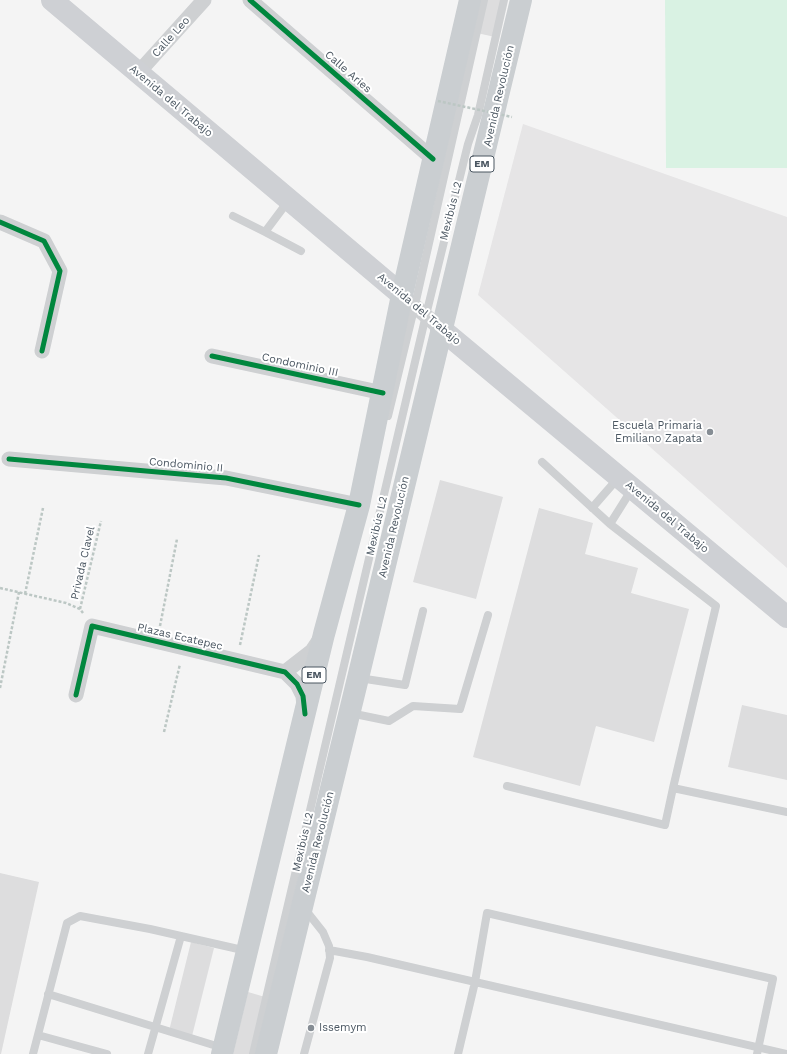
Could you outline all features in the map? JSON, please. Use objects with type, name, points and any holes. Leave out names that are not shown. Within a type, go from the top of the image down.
[{"type":"main road","name":"Avenida del Trabajo","points":[[52,0],[787,617]]},
{"type":"main road","name":"Avenida Revolución","points":[[266,1054],[358,678],[421,311],[433,159],[473,0]]},
{"type":"main road","name":"Avenida Revolución","points":[[223,1051],[324,634],[359,505],[383,393],[421,311],[521,0]]},
{"type":"street","name":"Calle Leo","points":[[138,73],[204,0]]},
{"type":"street","name":"Calle Aries","points":[[250,0],[433,159]]},
{"type":"street","points":[[0,222],[44,241],[60,271],[42,352]]},
{"type":"street","name":"Condominio III","points":[[212,356],[383,393]]},
{"type":"street","name":"Condominio II","points":[[9,459],[226,478],[359,505]]},
{"type":"street","points":[[76,695],[92,626]]},
{"type":"street","name":"Plazas Ecatepec","points":[[92,626],[285,672]]},
{"type":"street","points":[[305,714],[303,696],[297,684],[285,672],[312,651],[324,634]]},
{"type":"lane","name":"Mexibús L2","points":[[253,1054],[421,311],[473,0]]},
{"type":"lane","name":"Mexibús L2","points":[[387,421],[421,311],[468,144],[478,115],[504,0]]},
{"type":"lane","points":[[265,232],[289,200]]},
{"type":"lane","points":[[234,216],[301,251]]},
{"type":"lane","points":[[507,786],[665,825],[716,606],[610,524],[542,462]]},
{"type":"lane","name":"Mexibús L2","points":[[351,568],[376,467]]},
{"type":"lane","points":[[592,508],[626,482]]},
{"type":"lane","points":[[610,524],[626,482]]},
{"type":"lane","points":[[358,678],[405,685],[423,611]]},
{"type":"lane","points":[[350,713],[389,721],[413,706],[460,709],[488,615]]},
{"type":"lane","points":[[673,788],[787,812]]},
{"type":"lane","points":[[302,906],[323,932],[330,950],[330,958],[304,1054]]},
{"type":"lane","points":[[458,1054],[475,982],[487,913],[773,979],[758,1050]]},
{"type":"lane","points":[[33,1054],[67,923],[80,916],[181,936],[247,952]]},
{"type":"lane","points":[[148,1054],[181,936]]},
{"type":"lane","points":[[330,950],[475,982],[758,1050],[787,1054]]},
{"type":"lane","points":[[48,994],[223,1051]]},
{"type":"lane","points":[[38,1035],[108,1054]]},
{"type":"path","points":[[438,102],[512,118]]},
{"type":"path","points":[[25,594],[43,508]]},
{"type":"path","points":[[157,642],[177,539]]},
{"type":"path","points":[[237,661],[259,555]]},
{"type":"path","points":[[0,588],[66,603],[80,609],[92,626]]},
{"type":"path","points":[[0,688],[19,592]]},
{"type":"path","points":[[164,732],[184,648]]},
{"type":"shaded area","name":"Escuela Primaria Emiliano Zapata","points":[[523,124],[787,217],[787,568],[478,295]]},
{"type":"green space","points":[[665,0],[787,0],[787,168],[666,168]]},
{"type":"building","points":[[485,0],[504,0],[495,37],[477,33]]},
{"type":"building","points":[[440,480],[503,497],[476,599],[413,582]]},
{"type":"building","points":[[539,508],[593,523],[585,554],[638,568],[631,593],[689,609],[654,742],[596,726],[580,786],[473,757]]},
{"type":"building","points":[[742,705],[787,715],[787,780],[728,767]]},
{"type":"building","points":[[0,873],[39,882],[1,1054],[0,1054]]},
{"type":"building","points":[[191,942],[214,948],[192,1036],[169,1031]]},
{"type":"building","points":[[248,992],[265,997],[251,1054],[233,1054]]},
{"type":"cycle path","points":[[250,0],[433,159]]},
{"type":"cycle path","points":[[0,222],[44,241],[60,271],[42,351]]},
{"type":"cycle path","points":[[212,356],[383,393]]},
{"type":"cycle path","points":[[9,459],[226,478],[359,505]]},
{"type":"cycle path","points":[[76,695],[92,626],[285,672],[297,684],[303,696],[305,714]]},
{"type":"place","name":"Escuela Primaria Emiliano Zapata","points":[[710,432]]},
{"type":"place","name":"Issemym","points":[[311,1028]]}]
